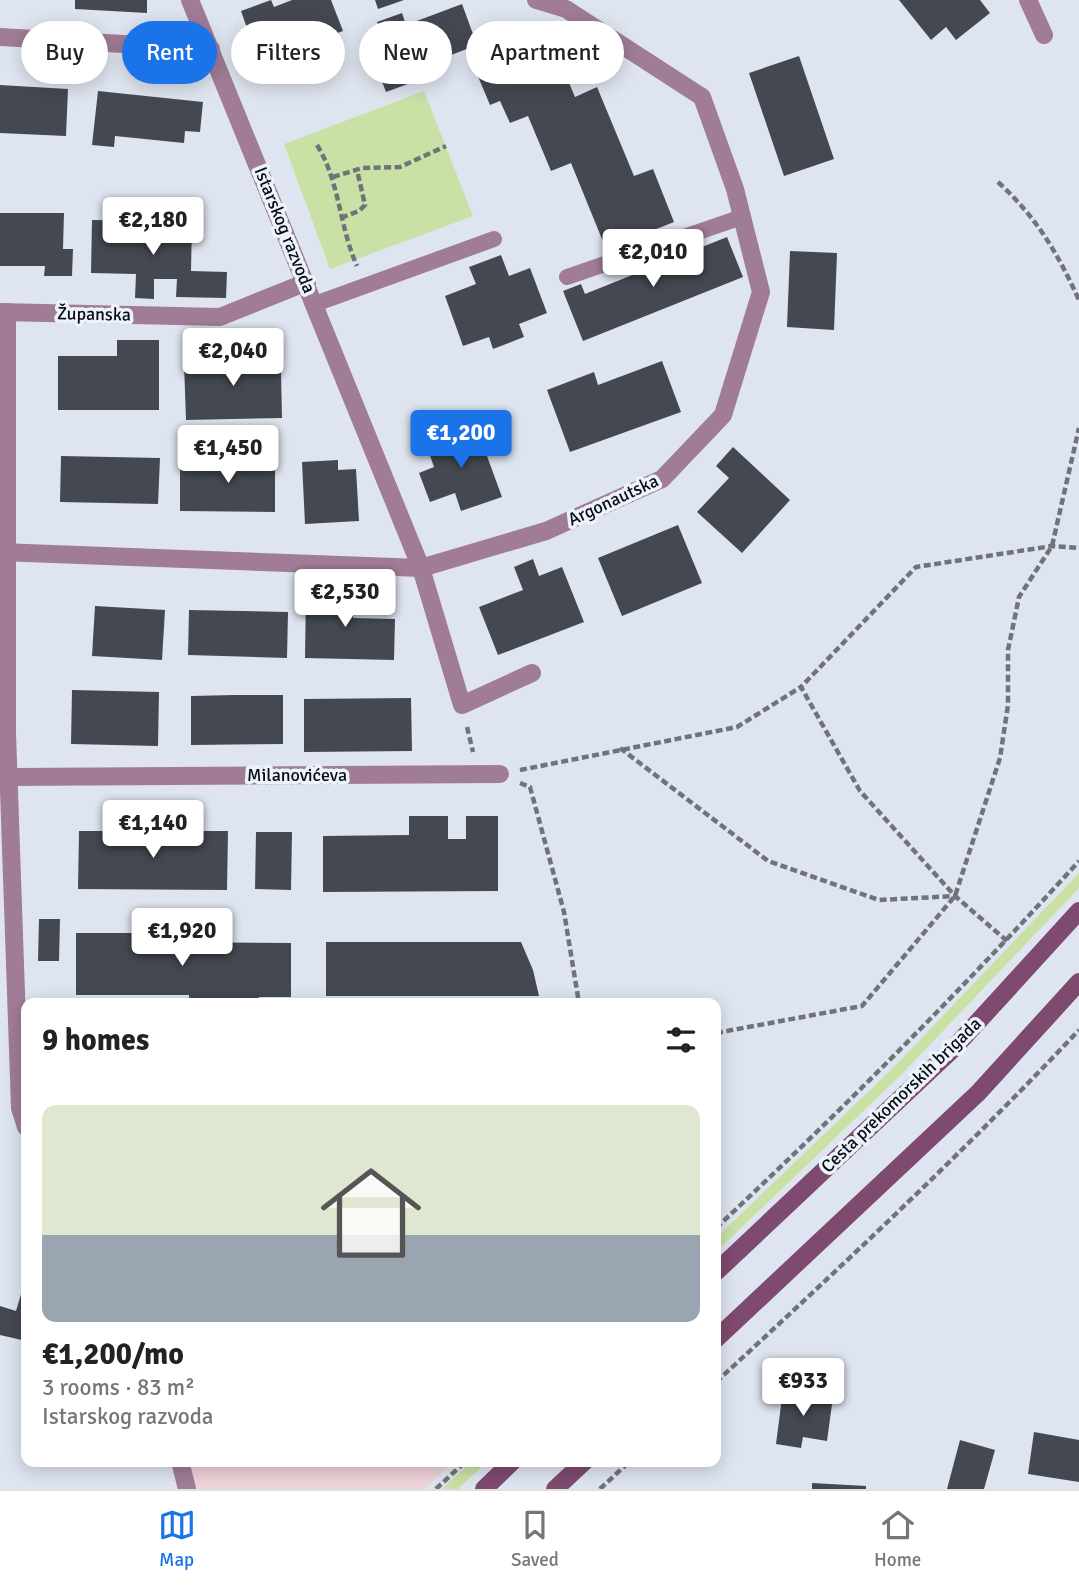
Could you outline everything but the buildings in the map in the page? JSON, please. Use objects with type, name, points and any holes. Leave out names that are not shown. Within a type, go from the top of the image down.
[{"type":"main road","name":"Cesta prekomorskih brigada","points":[[721,1267],[953,1049],[1079,911]]},
{"type":"main road","points":[[721,1334],[978,1093],[1079,982]]},
{"type":"main road","points":[[484,1489],[507,1467]]},
{"type":"main road","points":[[555,1489],[578,1467]]},
{"type":"street","name":"Istarskog razvoda","points":[[190,0],[199,21]]},
{"type":"street","name":"Argonautska","points":[[3,552],[421,568],[545,531],[662,479],[723,415],[761,292],[742,217],[702,97],[566,9],[536,0]]},
{"type":"street","points":[[1028,0],[1044,35]]},
{"type":"street","points":[[0,37],[122,44]]},
{"type":"street","name":"Istarskog razvoda","points":[[217,64],[421,568],[462,705]]},
{"type":"street","name":"Županska","points":[[3,312],[220,317],[307,282]]},
{"type":"street","points":[[3,312],[3,552],[15,1034],[21,1111]]},
{"type":"street","points":[[462,705],[532,673]]},
{"type":"street","name":"Milanovićeva","points":[[10,777],[500,774]]},
{"type":"street","points":[[181,1467],[186,1488]]},
{"type":"lane","points":[[567,277],[742,217]]},
{"type":"lane","points":[[315,304],[494,239]]},
{"type":"path","points":[[317,145],[333,177],[341,218],[366,286]]},
{"type":"path","points":[[333,177],[357,170],[400,167],[446,146]]},
{"type":"path","points":[[341,218],[359,211],[365,205],[357,170]]},
{"type":"path","points":[[998,182],[1028,210],[1059,256],[1079,300]]},
{"type":"path","points":[[721,1032],[862,1006],[956,896],[1000,758],[1009,705],[1008,650],[1019,597],[1052,547],[1079,428]]},
{"type":"path","points":[[500,774],[620,748],[737,727],[801,687],[916,567],[1052,547],[1079,548]]},
{"type":"path","points":[[801,687],[860,791],[956,896],[1007,941]]},
{"type":"path","points":[[462,705],[478,774]]},
{"type":"path","points":[[620,748],[768,861],[879,901],[956,896]]},
{"type":"path","points":[[500,774],[530,787],[564,912],[578,998]]},
{"type":"path","points":[[721,1223],[836,1115],[1007,941],[1079,861]]},
{"type":"path","points":[[721,1377],[853,1255],[1008,1105],[1079,1030]]},
{"type":"path","points":[[436,1489],[460,1467]]},
{"type":"path","points":[[600,1489],[624,1467]]},
{"type":"shaded area","points":[[185,1467],[448,1467],[424,1489],[190,1489]]},
{"type":"green space","points":[[424,91],[473,216],[330,269],[284,144]]},
{"type":"green space","points":[[1079,873],[1079,888],[903,1073],[721,1247],[721,1233],[895,1066]]},
{"type":"green space","points":[[466,1467],[482,1467],[458,1489],[442,1489]]}]
